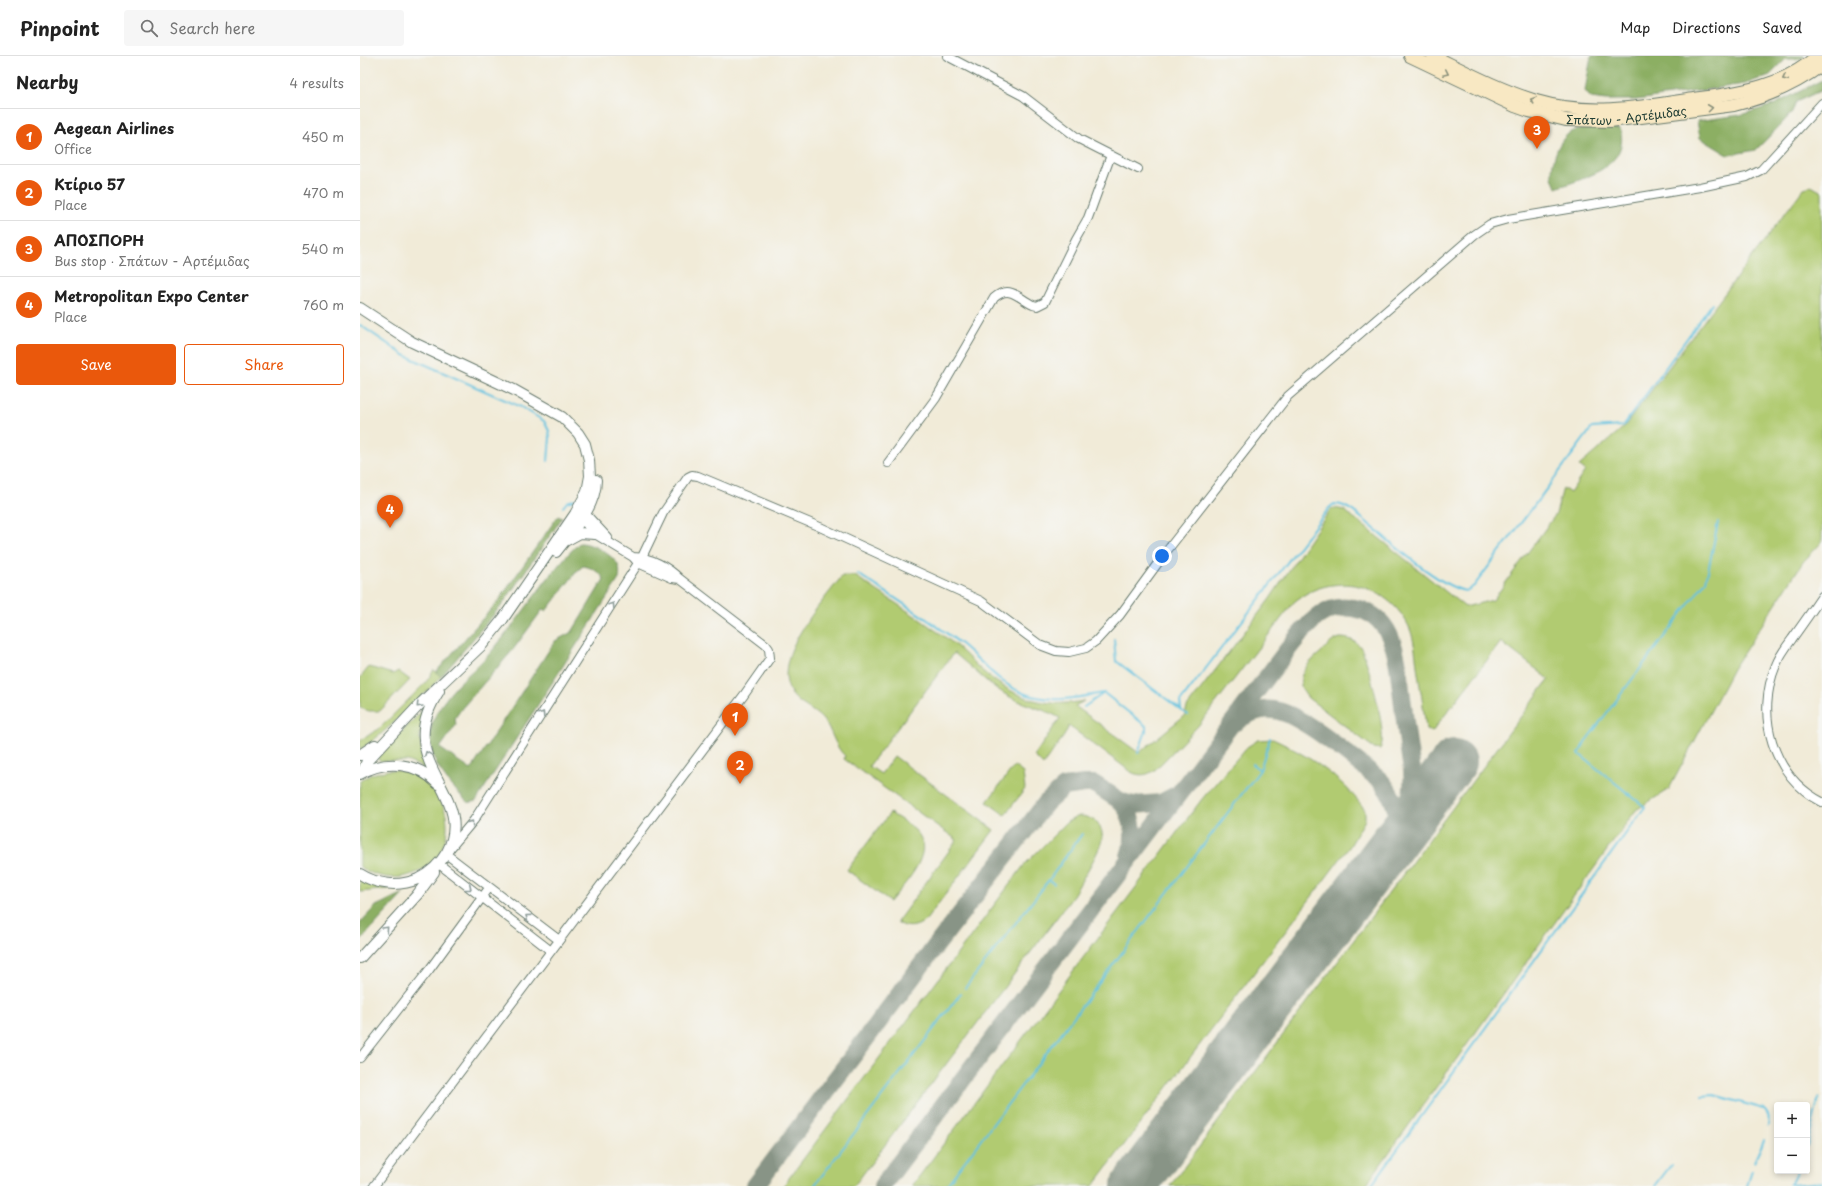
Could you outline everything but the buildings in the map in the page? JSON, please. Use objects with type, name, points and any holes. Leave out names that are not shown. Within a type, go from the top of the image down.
[{"type":"main road","name":"Σπάτων - Αρτέμιδας","points":[[1410,56],[1529,111],[1566,120],[1588,122],[1617,120],[1754,100],[1783,90],[1803,79],[1822,65]]},
{"type":"main road","name":"Σπάτων - Αρτέμιδας","points":[[1433,56],[1507,90],[1536,101],[1573,108],[1612,110],[1630,109],[1738,92],[1766,86],[1793,74],[1817,56]]},
{"type":"street","points":[[947,56],[1023,96],[1079,138],[1138,169]]},
{"type":"street","points":[[360,958],[420,891],[446,854],[474,820],[638,559],[663,513],[688,477],[692,475],[698,476],[820,527],[980,601],[1040,645],[1047,648],[1069,652],[1086,648],[1102,636],[1120,615],[1166,552],[1288,396],[1482,228],[1508,219],[1747,177],[1761,170],[1822,103]]},
{"type":"street","points":[[888,463],[936,398],[994,298],[1003,292],[1010,292],[1033,305],[1037,306],[1045,302],[1088,218],[1111,155]]},
{"type":"street","points":[[360,308],[412,342],[514,390],[528,394],[565,411],[581,426],[588,437],[596,462],[596,484],[592,501],[580,513],[517,596],[512,606]]},
{"type":"street","points":[[580,513],[616,546]]},
{"type":"street","points":[[374,1186],[744,695],[770,658],[769,649],[766,645],[680,580],[674,573],[649,559],[638,559],[595,534],[580,513]]},
{"type":"street","points":[[361,773],[367,761],[422,702],[482,645],[564,543],[580,513]]},
{"type":"street","points":[[564,543],[580,533],[595,534]]},
{"type":"street","points":[[1822,596],[1776,664],[1769,685],[1766,705],[1768,727],[1775,751],[1781,762],[1798,785],[1822,802]]},
{"type":"street","points":[[446,854],[452,836],[453,819],[451,806],[424,748],[423,731],[432,702],[447,679]]},
{"type":"street","points":[[360,755],[375,745],[383,744]]},
{"type":"street","points":[[361,773],[385,765],[405,765],[424,773],[443,790]]},
{"type":"street","points":[[446,854],[559,940]]},
{"type":"street","points":[[360,874],[381,883],[403,883],[424,876],[439,864]]},
{"type":"street","points":[[439,864],[551,951]]},
{"type":"street","points":[[360,1058],[429,970],[489,888]]},
{"type":"green space","points":[[1591,56],[1805,56],[1801,59],[1786,59],[1770,75],[1745,84],[1636,100],[1606,100],[1591,98],[1585,91]]},
{"type":"green space","points":[[1822,80],[1822,90],[1796,102],[1792,113],[1756,150],[1728,155],[1700,138],[1697,121],[1740,115],[1773,105]]},
{"type":"green space","points":[[1610,127],[1620,129],[1622,142],[1618,153],[1612,162],[1591,175],[1556,188],[1552,178],[1553,163],[1561,142],[1565,136],[1576,130]]},
{"type":"green space","points":[[1811,186],[1822,192],[1822,542],[1803,562],[1733,669],[1669,789],[1636,810],[1365,1186],[1170,1186],[1549,679],[1501,642],[1432,732],[1426,729],[1412,634],[1406,621],[1394,606],[1371,590],[1346,584],[1330,585],[1307,593],[1294,602],[1198,726],[1156,769],[1150,773],[1141,775],[1131,772],[1069,726],[1064,736],[1043,765],[1034,756],[1060,718],[1004,694],[954,653],[869,766],[881,774],[894,756],[994,830],[926,920],[919,925],[908,927],[897,922],[957,840],[844,759],[845,756],[838,748],[823,720],[798,701],[791,693],[786,679],[787,663],[801,631],[842,576],[855,576],[950,640],[979,668],[1003,686],[1027,698],[1040,701],[1068,703],[1084,701],[1075,706],[1139,753],[1185,715],[1187,707],[1269,600],[1330,510],[1334,508],[1344,510],[1465,607],[1493,600],[1556,514],[1563,488],[1570,493],[1585,471],[1579,466],[1624,427],[1804,188]]},
{"type":"green space","points":[[558,516],[562,518],[502,605],[441,677],[436,672],[499,600]]},
{"type":"green space","points":[[579,543],[589,544],[600,549],[617,563],[620,571],[619,579],[476,801],[468,803],[442,773],[433,756],[430,736],[434,718],[448,696],[491,652],[555,569]],"holes":[[[583,566],[598,572],[604,579],[572,632],[555,641],[471,770],[440,748],[456,725],[455,718],[512,651],[543,609],[546,611],[577,571]]]},
{"type":"green space","points":[[1340,638],[1354,641],[1363,652],[1380,717],[1382,742],[1380,749],[1374,748],[1308,698],[1303,691],[1301,679],[1305,668],[1329,644]]},
{"type":"green space","points":[[369,667],[393,674],[398,671],[410,680],[380,711],[369,711],[360,708],[360,678]]},
{"type":"green space","points":[[434,670],[441,677],[392,725],[360,750],[360,741],[381,727],[426,682]]},
{"type":"green space","points":[[422,711],[424,711],[420,741],[429,770],[407,761],[380,761],[377,757]]},
{"type":"green space","points":[[1273,739],[1299,752],[1335,777],[1356,798],[1365,810],[1365,820],[1350,846],[1093,1186],[912,1186],[1202,799],[1247,747],[1258,740]]},
{"type":"green space","points":[[1014,766],[1023,773],[1025,789],[1005,815],[987,802]]},
{"type":"green space","points":[[389,770],[411,774],[428,784],[440,799],[446,817],[446,836],[440,853],[426,867],[406,876],[394,878],[371,873],[360,867],[360,781],[372,774]]},
{"type":"green space","points":[[890,813],[916,831],[921,840],[923,849],[916,868],[890,902],[847,870]]},
{"type":"green space","points":[[1079,816],[1084,816],[1096,822],[1101,830],[1102,839],[1093,860],[1071,899],[854,1186],[783,1186],[1025,864],[1067,822]]},
{"type":"green space","points":[[360,879],[381,887],[389,889],[360,892]]},
{"type":"green space","points":[[404,893],[360,941],[360,923],[376,906]]},
{"type":"waterway","points":[[1187,715],[1181,710],[1180,702],[1329,508],[1334,504],[1344,506],[1354,512],[1403,553],[1443,582],[1455,588],[1466,591],[1474,586],[1592,428],[1623,426],[1712,304]]},
{"type":"waterway","points":[[360,325],[404,355],[521,407],[544,421],[549,431],[550,438],[548,461]]},
{"type":"waterway","points":[[563,507],[567,502],[577,499]]},
{"type":"waterway","points":[[1371,1186],[1645,807],[1579,754],[1585,742],[1706,581],[1718,522]]},
{"type":"waterway","points":[[858,574],[911,608],[949,635],[1002,681],[1021,692],[1032,696],[1051,699],[1076,698],[1104,693]]},
{"type":"waterway","points":[[1114,639],[1116,661],[1181,710]]},
{"type":"waterway","points":[[1084,707],[1104,693],[1146,726],[1146,731],[1138,753]]},
{"type":"waterway","points":[[946,1186],[1260,770],[1270,738]]},
{"type":"waterway","points":[[1252,764],[1260,770]]},
{"type":"waterway","points":[[1049,880],[1082,834]]},
{"type":"waterway","points":[[1044,886],[1049,880],[1054,884]]},
{"type":"waterway","points":[[965,988],[1043,888]]},
{"type":"waterway","points":[[814,1186],[961,993]]},
{"type":"waterway","points":[[1702,1096],[1714,1095],[1764,1109],[1769,1119],[1768,1126]]},
{"type":"waterway","points":[[1809,1138],[1819,1097]]},
{"type":"waterway","points":[[1754,1162],[1764,1140]]},
{"type":"waterway","points":[[1655,1186],[1671,1165]]},
{"type":"waterway","points":[[1747,1186],[1752,1171]]},
{"type":"waterway","points":[[1796,1174],[1790,1185],[1822,1182]]},
{"type":"taxiway","points":[[882,1186],[1292,644],[1318,616],[1334,609],[1343,607],[1354,608],[1372,615],[1380,621],[1386,629],[1396,654],[1412,770],[1412,791],[1405,817],[1391,844]]},
{"type":"taxiway","points":[[1236,722],[1254,712],[1273,710],[1298,719],[1313,728],[1380,780],[1385,786],[1395,805],[1397,818],[1395,833]]},
{"type":"taxiway","points":[[755,1186],[935,947],[1046,803],[1064,787],[1084,784],[1094,784],[1122,802],[1133,805],[1161,803],[1176,795]]},
{"type":"taxiway","points":[[1122,802],[1129,815],[1133,828],[1133,842],[1129,856]]},
{"type":"runway","points":[[1134,1186],[1454,762]]},
{"type":"place","name":"ΑΠΟΣΠΟΡΗ","points":[[1537,149]]},
{"type":"place","name":"Metropolitan Expo Center","points":[[390,528]]},
{"type":"place","name":"Aegean Airlines","points":[[735,736]]},
{"type":"place","name":"Κτίριο 57","points":[[740,784]]}]
